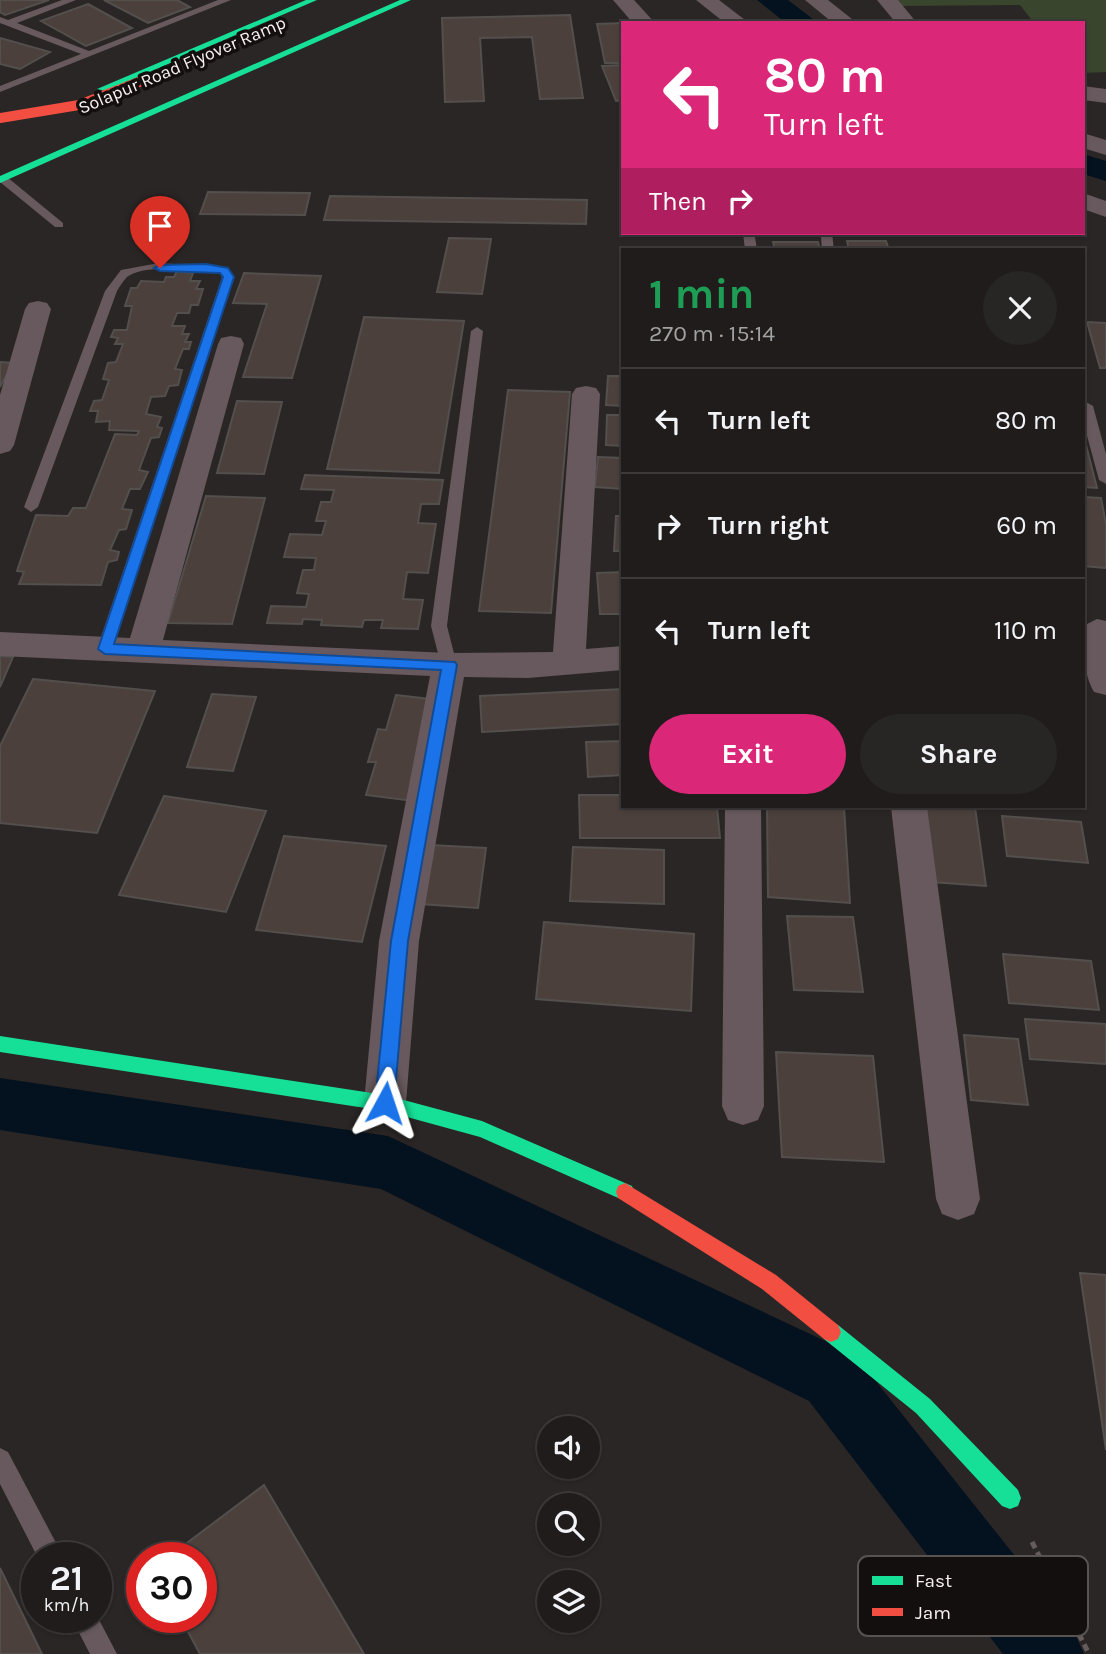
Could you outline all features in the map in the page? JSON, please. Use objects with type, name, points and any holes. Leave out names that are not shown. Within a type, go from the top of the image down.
[{"type":"main road","name":"Solapur Road Flyover Ramp","points":[[1,174],[380,0]]},
{"type":"main road","points":[[1,174],[407,0]]},
{"type":"main road","points":[[0,120],[99,99],[319,3]]},
{"type":"main road","points":[[0,1044],[385,1103],[482,1129],[628,1193],[769,1282],[923,1406],[1010,1498]]},
{"type":"street","points":[[623,0],[643,21]]},
{"type":"street","points":[[706,0],[736,21]]},
{"type":"street","points":[[815,0],[843,21]]},
{"type":"street","points":[[887,0],[905,21]]},
{"type":"street","points":[[1085,93],[1106,96]]},
{"type":"street","points":[[1085,141],[1106,148]]},
{"type":"street","points":[[1085,202],[1106,210]]},
{"type":"street","points":[[0,445],[38,309]]},
{"type":"street","points":[[143,651],[231,344]]},
{"type":"street","points":[[569,663],[586,394]]},
{"type":"street","points":[[1095,631],[1106,683]]},
{"type":"street","points":[[0,644],[449,665],[569,663],[621,658]]},
{"type":"street","points":[[385,1103],[399,941],[449,665]]},
{"type":"street","points":[[743,808],[743,1106]]},
{"type":"street","points":[[909,808],[958,1199]]},
{"type":"lane","points":[[4,21],[71,0]]},
{"type":"lane","points":[[2,89],[226,0]]},
{"type":"lane","points":[[4,21],[89,54]]},
{"type":"lane","points":[[1,174],[59,225]]},
{"type":"lane","points":[[31,507],[111,291],[122,274],[136,268],[206,267],[224,271],[228,277],[105,649]]},
{"type":"lane","points":[[449,665],[439,625],[477,331]]},
{"type":"lane","points":[[1086,406],[1106,480]]},
{"type":"lane","points":[[0,1460],[44,1542]]},
{"type":"lane","points":[[93,1633],[104,1654]]},
{"type":"path","points":[[1010,1498],[1039,1556]]},
{"type":"path","points":[[1080,1636],[1089,1654]]},
{"type":"green space","points":[[890,0],[1106,0],[1106,72],[1085,73],[1085,21],[1032,21],[1020,5],[895,6]]},
{"type":"building","points":[[0,0],[49,0],[5,15],[0,12]]},
{"type":"building","points":[[104,0],[177,0],[190,7],[148,23]]},
{"type":"building","points":[[88,4],[132,28],[86,46],[41,21]]},
{"type":"building","points":[[570,15],[583,98],[540,99],[532,37],[480,38],[484,101],[445,102],[442,18]]},
{"type":"building","points":[[621,23],[621,63],[605,63],[597,24]]},
{"type":"building","points":[[0,38],[50,52],[20,69],[0,64]]},
{"type":"building","points":[[621,65],[621,100],[616,101],[602,66]]},
{"type":"building","points":[[208,192],[310,193],[305,215],[200,214]]},
{"type":"building","points":[[330,196],[587,200],[586,224],[324,220]]},
{"type":"building","points":[[449,238],[491,239],[482,294],[437,292]]},
{"type":"building","points":[[847,241],[886,241],[888,248],[849,248]]},
{"type":"building","points":[[773,242],[818,242],[820,248],[774,248]]},
{"type":"building","points":[[177,271],[193,273],[190,281],[200,281],[196,289],[203,289],[198,305],[191,305],[189,313],[177,313],[172,326],[185,326],[182,334],[189,334],[185,342],[191,342],[189,349],[183,349],[175,369],[182,370],[178,385],[169,386],[165,396],[151,397],[146,414],[161,417],[157,427],[162,428],[159,437],[151,438],[139,470],[148,472],[140,489],[130,489],[122,509],[132,510],[126,529],[119,530],[110,550],[119,552],[117,560],[108,562],[101,585],[19,584],[24,572],[17,571],[36,515],[68,516],[73,508],[86,508],[115,434],[137,435],[139,431],[109,430],[110,421],[96,422],[98,411],[90,411],[94,401],[102,400],[109,380],[103,379],[108,363],[116,362],[123,344],[115,344],[118,338],[111,337],[114,330],[127,330],[132,306],[125,306],[131,288],[137,288],[141,281],[164,282],[166,277],[174,277]]},
{"type":"building","points":[[244,273],[321,276],[292,378],[243,377],[267,304],[233,303]]},
{"type":"building","points":[[364,317],[464,321],[439,473],[327,469]]},
{"type":"building","points":[[1087,322],[1106,323],[1106,368],[1100,368]]},
{"type":"building","points":[[0,362],[13,363],[0,387]]},
{"type":"building","points":[[608,376],[621,376],[621,406],[606,405]]},
{"type":"building","points":[[508,390],[570,392],[551,613],[479,611]]},
{"type":"building","points":[[237,401],[282,402],[264,474],[217,473]]},
{"type":"building","points":[[607,415],[621,415],[621,446],[606,445]]},
{"type":"building","points":[[1085,441],[1097,488],[1085,487]]},
{"type":"building","points":[[598,457],[621,458],[621,489],[595,487]]},
{"type":"building","points":[[305,475],[443,480],[439,504],[421,504],[418,523],[436,524],[428,573],[407,572],[403,599],[423,600],[418,629],[381,628],[383,620],[364,620],[362,627],[321,625],[322,620],[303,619],[302,624],[267,623],[271,606],[306,607],[309,594],[297,593],[303,570],[314,570],[316,558],[284,557],[290,534],[322,535],[326,521],[316,521],[321,502],[331,502],[334,490],[301,489]]},
{"type":"building","points":[[206,496],[265,498],[232,624],[168,623]]},
{"type":"building","points":[[1085,497],[1101,498],[1106,524],[1106,568],[1085,566]]},
{"type":"building","points":[[616,516],[621,516],[621,551],[614,551]]},
{"type":"building","points":[[621,572],[621,614],[600,614],[597,573]]},
{"type":"building","points":[[0,656],[13,657],[0,687]]},
{"type":"building","points":[[33,679],[155,691],[97,833],[0,823],[0,746]]},
{"type":"building","points":[[621,689],[621,724],[482,732],[480,696]]},
{"type":"building","points":[[212,694],[256,697],[233,771],[187,767]]},
{"type":"building","points":[[396,695],[440,700],[413,801],[366,795],[376,762],[368,762],[378,729],[386,730]]},
{"type":"building","points":[[621,741],[621,775],[588,777],[586,742]]},
{"type":"building","points":[[579,795],[621,795],[621,808],[717,808],[720,838],[580,838]]},
{"type":"building","points":[[164,796],[266,811],[226,912],[119,895]]},
{"type":"building","points":[[767,808],[844,808],[850,903],[768,897]]},
{"type":"building","points":[[923,808],[975,808],[986,886],[931,882]]},
{"type":"building","points":[[1002,816],[1081,822],[1088,863],[1007,856]]},
{"type":"building","points":[[284,836],[386,846],[362,942],[256,930]]},
{"type":"building","points":[[430,845],[486,848],[478,908],[420,904]]},
{"type":"building","points":[[573,847],[664,850],[664,904],[570,901]]},
{"type":"building","points":[[787,916],[853,917],[863,992],[794,990]]},
{"type":"building","points":[[544,922],[694,934],[691,1011],[536,999]]},
{"type":"building","points":[[1003,954],[1091,961],[1099,1010],[1009,1003]]},
{"type":"building","points":[[1025,1019],[1106,1024],[1106,1064],[1030,1059]]},
{"type":"building","points":[[964,1035],[1018,1039],[1028,1105],[971,1100]]},
{"type":"building","points":[[776,1052],[873,1056],[884,1162],[782,1157]]},
{"type":"building","points":[[1080,1273],[1106,1275],[1106,1450]]},
{"type":"building","points":[[264,1485],[364,1654],[200,1654],[189,1633],[217,1633],[217,1542],[188,1542]]},
{"type":"building","points":[[0,1568],[21,1611],[21,1633],[32,1633],[42,1654],[0,1654]]},
{"type":"waterway","points":[[770,0],[802,21]]},
{"type":"waterway","points":[[1085,164],[1106,172]]},
{"type":"waterway","points":[[0,1104],[388,1163],[832,1378],[971,1556]]},
{"type":"waterway","points":[[1034,1636],[1048,1654]]},
{"type":"traffic: fast","points":[[102,89],[313,0]]},
{"type":"traffic: fast","points":[[0,180],[407,0]]},
{"type":"traffic: fast","points":[[0,1044],[385,1103],[482,1129],[625,1192]]},
{"type":"traffic: fast","points":[[831,1332],[923,1406],[1010,1498]]},
{"type":"traffic: jam","points":[[0,118],[79,105],[147,79]]},
{"type":"traffic: jam","points":[[625,1192],[769,1282],[831,1332]]},
{"type":"route","points":[[160,268],[206,267],[224,271],[228,277],[105,649],[449,665],[399,941],[385,1103]]}]
